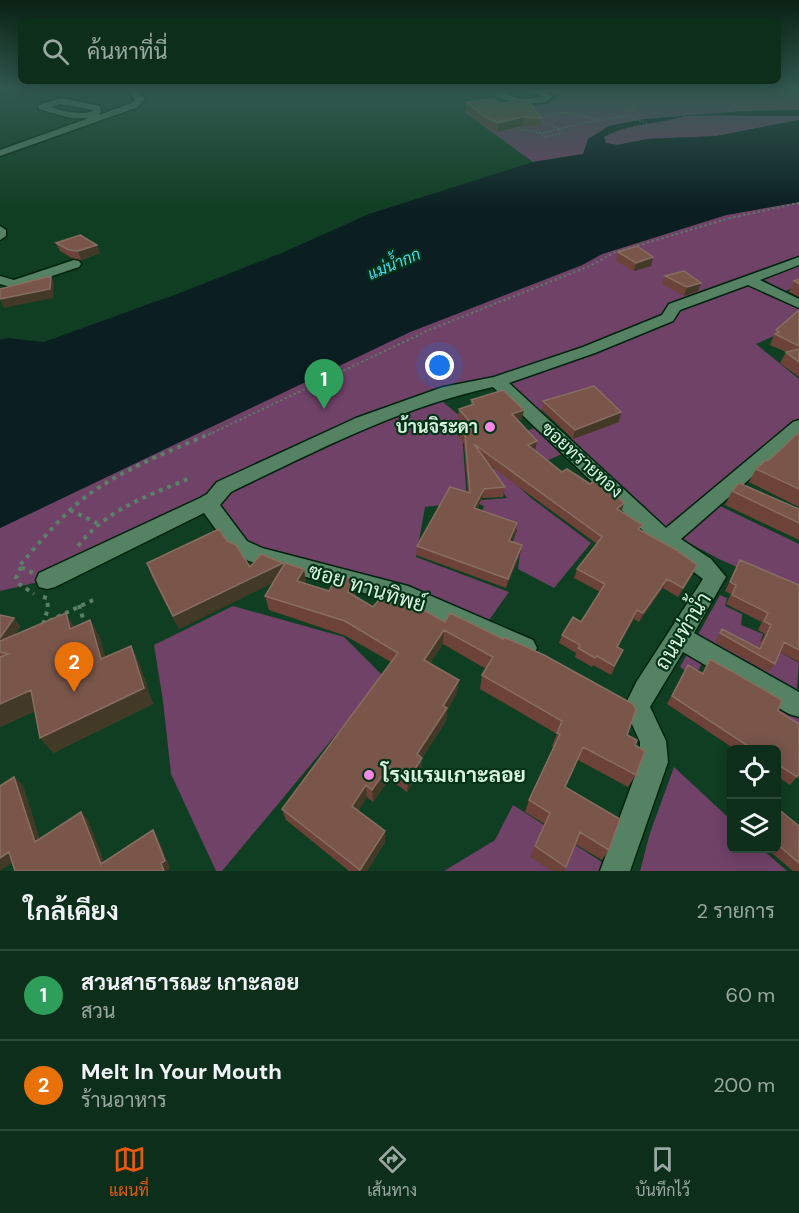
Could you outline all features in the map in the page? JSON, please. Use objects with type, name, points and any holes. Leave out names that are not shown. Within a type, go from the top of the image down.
[{"type":"street","points":[[0,153],[68,130]]},
{"type":"street","points":[[0,230],[0,236]]},
{"type":"street","points":[[47,580],[207,503],[214,499],[224,487],[363,422],[449,391],[497,381],[589,350],[668,318],[674,307],[751,281],[799,261]]},
{"type":"street","points":[[0,280],[14,284],[74,264]]},
{"type":"street","points":[[751,281],[799,303]]},
{"type":"street","name":"ซอยทรายทอง","points":[[497,381],[556,439],[641,514],[666,540]]},
{"type":"street","points":[[666,540],[799,426]]},
{"type":"street","points":[[731,485],[750,495]]},
{"type":"street","name":"ซอย ทานทิพย์","points":[[207,503],[240,547],[257,555],[408,597],[550,659]]},
{"type":"street","name":"ถนนท่าน้ำ","points":[[615,871],[654,762],[652,741],[628,702],[646,689],[715,577],[708,567],[666,540]]},
{"type":"street","points":[[679,637],[798,705]]},
{"type":"path","points":[[522,130],[539,133],[558,130]]},
{"type":"path","points":[[539,133],[545,137],[563,133]]},
{"type":"path","points":[[45,634],[43,625],[48,608],[47,598],[32,593],[18,583],[16,578],[21,567],[50,530],[96,489],[137,466],[261,411],[458,317],[590,266],[613,253],[730,218],[799,203]]},
{"type":"path","points":[[73,567],[75,551],[97,522],[121,507],[188,478]]},
{"type":"path","points":[[70,510],[97,522]]},
{"type":"path","points":[[21,567],[47,580]]},
{"type":"path","points":[[33,630],[93,600]]},
{"type":"path","points":[[79,605],[88,633]]},
{"type":"shaded area","points":[[488,130],[606,130],[584,154],[533,162]]},
{"type":"shaded area","points":[[750,130],[717,136],[648,139],[617,145],[606,143],[603,137],[615,131]]},
{"type":"shaded area","points":[[799,202],[799,284],[782,293],[761,277],[751,281],[799,308],[799,325],[756,344],[799,379],[799,426],[666,540],[496,381],[436,396],[461,417],[467,502],[425,507],[416,557],[509,592],[487,623],[484,619],[409,592],[257,555],[207,503],[47,580],[0,591],[0,528],[410,332],[582,265],[602,254],[726,215]],"holes":[[[591,395],[587,433],[570,439],[541,410]]]},
{"type":"shaded area","points":[[537,427],[564,453],[540,464],[500,441]]},
{"type":"shaded area","points":[[498,468],[531,498],[591,543],[554,588],[518,569],[520,553],[510,549],[517,530],[480,517],[484,506],[472,501],[507,498],[488,470]]},
{"type":"shaded area","points":[[716,504],[799,544],[799,595],[719,559],[678,537]]},
{"type":"shaded area","points":[[720,595],[727,598],[725,606],[742,614],[741,625],[763,634],[761,641],[799,663],[797,688],[799,690],[799,732],[777,719],[782,699],[705,657],[695,677],[680,667]]},
{"type":"shaded area","points":[[233,606],[344,637],[384,677],[222,871],[216,871],[171,774],[154,645]]},
{"type":"shaded area","points":[[674,767],[727,816],[727,853],[767,853],[787,871],[640,871],[650,833]]},
{"type":"shaded area","points":[[513,805],[608,866],[606,871],[444,871],[495,840]]},
{"type":"water","name":"แม่น้ำกก","points":[[603,130],[622,130],[604,137],[606,143],[617,145],[648,139],[717,136],[750,130],[799,130],[799,202],[726,215],[602,254],[582,265],[410,332],[0,528],[0,340],[7,338],[44,342],[185,291],[284,252],[369,214],[533,162],[583,154],[588,139]]},
{"type":"building","points":[[80,235],[97,245],[78,251],[69,250],[56,243]]},
{"type":"building","points":[[637,246],[653,257],[636,263],[618,252]]},
{"type":"building","points":[[684,271],[701,283],[687,287],[665,276]]},
{"type":"building","points":[[51,276],[50,289],[0,299],[0,289]]},
{"type":"building","points":[[799,310],[799,346],[775,334],[779,332],[776,330]]},
{"type":"building","points":[[799,349],[799,362],[786,352]]},
{"type":"building","points":[[594,386],[621,412],[575,430],[543,401]]},
{"type":"building","points":[[503,390],[524,410],[512,414],[537,441],[528,445],[562,472],[567,469],[590,484],[597,478],[624,503],[617,509],[643,525],[638,529],[678,551],[697,565],[683,588],[667,579],[643,613],[637,610],[617,647],[623,650],[614,666],[578,648],[580,645],[562,635],[573,617],[581,622],[605,584],[577,569],[602,537],[474,444],[505,487],[484,489],[474,508],[517,523],[509,541],[522,545],[508,579],[417,546],[450,487],[470,493],[465,435],[458,426],[470,422],[459,409],[474,404],[471,400]]},
{"type":"building","points":[[799,432],[799,489],[756,469]]},
{"type":"building","points":[[739,483],[799,509],[799,523],[732,491]]},
{"type":"building","points":[[219,529],[227,541],[236,545],[250,567],[261,554],[283,563],[173,616],[147,563]]},
{"type":"building","points":[[740,560],[799,585],[799,650],[784,642],[775,664],[720,633],[722,629],[760,649],[771,625],[764,621],[768,613],[732,595],[736,585],[730,582]]},
{"type":"building","points":[[285,563],[304,569],[297,581],[329,591],[337,575],[354,579],[348,592],[373,607],[387,590],[445,622],[450,613],[503,639],[504,637],[544,655],[633,704],[636,710],[627,735],[637,740],[635,745],[645,751],[636,775],[583,747],[565,787],[620,819],[609,850],[580,832],[566,867],[535,846],[550,813],[529,800],[560,734],[557,733],[562,721],[482,675],[493,657],[444,630],[424,660],[459,680],[443,706],[447,708],[417,754],[422,758],[408,780],[388,767],[372,790],[366,785],[352,806],[385,831],[360,870],[282,809],[398,653],[345,621],[265,596]]},
{"type":"building","points":[[66,613],[70,629],[90,620],[101,659],[131,646],[144,688],[40,738],[31,690],[0,704],[0,657],[8,654],[0,652],[0,641]]},
{"type":"building","points":[[0,615],[14,618],[0,638]]},
{"type":"building","points":[[710,659],[782,700],[778,711],[799,724],[799,773],[797,777],[781,767],[781,745],[746,745],[672,696],[688,665],[703,674]]},
{"type":"building","points":[[14,777],[35,842],[81,812],[101,864],[153,830],[165,861],[161,863],[164,871],[15,871],[9,852],[0,858],[0,786]]},
{"type":"building","points":[[781,811],[799,826],[799,863],[781,847]]},
{"type":"place","name":"สวนสาธารณะ เกาะลอย","points":[[324,409]]},
{"type":"place","name":"บ้านจิระดา","points":[[490,427]]},
{"type":"place","name":"Melt In Your Mouth","points":[[74,692]]},
{"type":"place","name":"โรงแรมเกาะลอย","points":[[369,775]]}]
